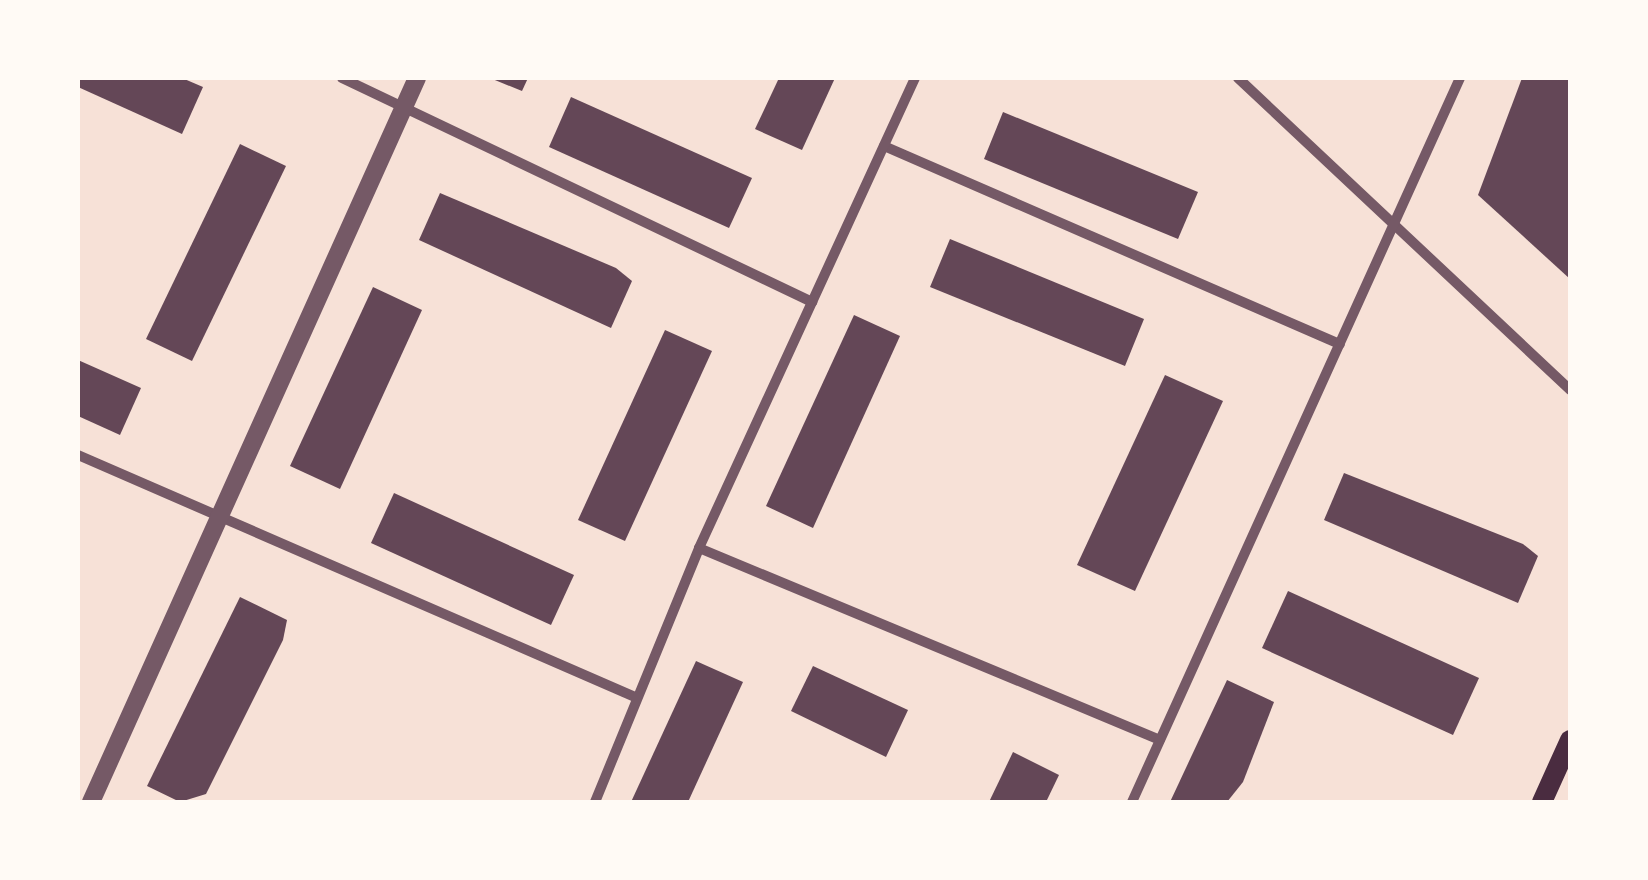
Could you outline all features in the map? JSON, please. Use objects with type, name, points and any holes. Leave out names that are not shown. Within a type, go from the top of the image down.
[{"type":"main road","points":[[1542,802],[1570,740]]},
{"type":"street","points":[[342,78],[812,302]]},
{"type":"street","points":[[91,802],[417,78]]},
{"type":"street","points":[[595,802],[699,548],[916,78]]},
{"type":"street","points":[[1238,78],[1570,390]]},
{"type":"street","points":[[1132,802],[1460,78]]},
{"type":"street","points":[[884,146],[1340,344]]},
{"type":"street","points":[[78,454],[635,697]]},
{"type":"street","points":[[699,548],[1160,740]]},
{"type":"building","points":[[78,78],[182,78],[203,87],[182,134],[78,87]]},
{"type":"building","points":[[490,78],[528,78],[522,91]]},
{"type":"building","points":[[779,78],[835,78],[802,150],[755,129]]},
{"type":"building","points":[[1522,78],[1570,78],[1570,279],[1478,195]]},
{"type":"building","points":[[571,97],[752,178],[729,228],[549,147]]},
{"type":"building","points":[[1003,112],[1198,192],[1178,239],[984,159]]},
{"type":"building","points":[[240,144],[286,166],[192,361],[146,339]]},
{"type":"building","points":[[440,193],[616,268],[632,281],[611,328],[419,240]]},
{"type":"building","points":[[950,239],[1144,319],[1125,366],[930,287]]},
{"type":"building","points":[[373,287],[422,310],[340,489],[290,466]]},
{"type":"building","points":[[854,315],[900,336],[813,528],[766,506]]},
{"type":"building","points":[[665,330],[712,351],[625,541],[578,520]]},
{"type":"building","points":[[78,360],[141,388],[120,435],[78,416]]},
{"type":"building","points":[[1165,375],[1223,401],[1135,591],[1077,565]]},
{"type":"building","points":[[1344,473],[1523,544],[1538,556],[1518,603],[1324,520]]},
{"type":"building","points":[[394,493],[574,575],[551,625],[371,543]]},
{"type":"building","points":[[1288,591],[1479,678],[1453,735],[1262,648]]},
{"type":"building","points":[[240,597],[287,620],[283,640],[206,794],[180,802],[147,786]]},
{"type":"building","points":[[696,661],[743,682],[688,802],[631,802]]},
{"type":"building","points":[[813,666],[908,710],[886,757],[791,711]]},
{"type":"building","points":[[1227,680],[1274,702],[1243,782],[1227,802],[1170,802]]},
{"type":"building","points":[[1013,752],[1059,775],[1046,802],[989,802]]}]
